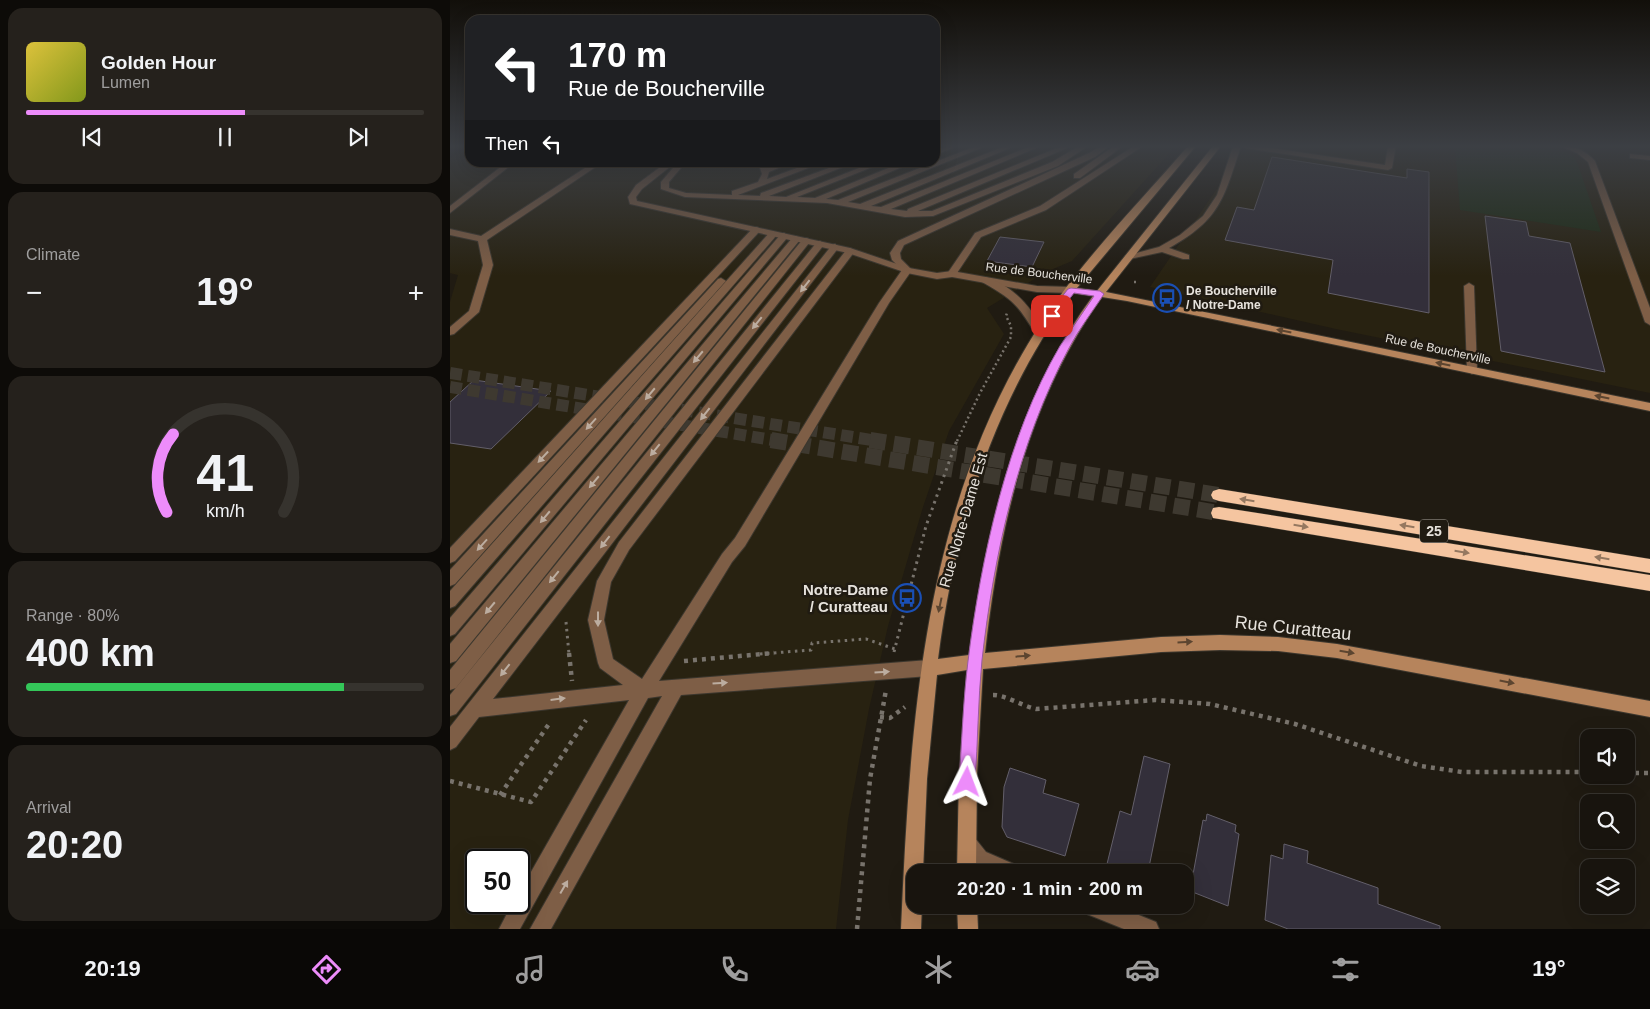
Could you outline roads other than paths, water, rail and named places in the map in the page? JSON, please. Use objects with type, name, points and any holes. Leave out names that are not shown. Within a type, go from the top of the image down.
[{"type":"highway","name":"25","points":[[1219,495],[1650,566]]},
{"type":"highway","name":"25","points":[[1219,513],[1650,583]]},
{"type":"main road","name":"Rue Notre-Dame Est","points":[[911,929],[917,797],[929,668],[950,559],[982,448],[1020,367],[1040,333],[1071,290],[1156,189]]},
{"type":"main road","points":[[966,864],[965,832],[975,661],[987,584],[1001,517],[1024,439],[1041,395],[1065,347],[1100,294],[1183,189]]},
{"type":"main road","name":"Rue de Boucherville","points":[[1071,290],[1100,294],[1650,407]]},
{"type":"main road","name":"Rue Curatteau","points":[[929,668],[975,661],[1182,642],[1281,643],[1384,659],[1650,709]]},
{"type":"main road","points":[[967,914],[968,929]]},
{"type":"street","points":[[450,210],[477,189]]},
{"type":"street","points":[[450,232],[482,239],[558,189]]},
{"type":"street","name":"Rue de Boucherville","points":[[638,189],[632,198],[633,202],[643,206],[835,247],[907,270],[937,276],[952,274],[1037,289],[1071,290]]},
{"type":"street","points":[[666,189],[685,196],[828,201],[904,214],[922,214],[933,213],[993,189]]},
{"type":"street","points":[[721,196],[732,189]]},
{"type":"street","points":[[742,197],[763,189]]},
{"type":"street","points":[[758,198],[781,189]]},
{"type":"street","points":[[770,198],[793,189]]},
{"type":"street","points":[[786,199],[811,189]]},
{"type":"street","points":[[800,200],[827,189]]},
{"type":"street","points":[[814,200],[841,189]]},
{"type":"street","points":[[828,201],[857,189]]},
{"type":"street","points":[[840,202],[872,189]]},
{"type":"street","points":[[850,204],[887,189]]},
{"type":"street","points":[[862,206],[903,189]]},
{"type":"street","points":[[878,209],[924,189]]},
{"type":"street","points":[[878,209],[928,189]]},
{"type":"street","points":[[893,212],[948,189]]},
{"type":"street","points":[[904,214],[963,189]]},
{"type":"street","points":[[509,929],[644,690],[727,558],[740,542],[884,303],[907,270],[897,260],[895,253],[901,243],[1017,189]]},
{"type":"street","points":[[952,274],[978,235],[1009,215],[1057,189]]},
{"type":"street","points":[[978,235],[1042,208],[1071,189]]},
{"type":"street","points":[[1128,258],[1162,249],[1197,226],[1212,211],[1223,189]]},
{"type":"street","points":[[1601,189],[1650,322]]},
{"type":"street","points":[[450,557],[780,236]]},
{"type":"street","points":[[450,580],[780,236]]},
{"type":"street","points":[[450,601],[780,236]]},
{"type":"street","points":[[450,629],[780,236]]},
{"type":"street","points":[[450,656],[780,236]]},
{"type":"street","points":[[450,682],[780,236]]},
{"type":"street","points":[[450,332],[474,312],[488,265],[482,239]]},
{"type":"street","points":[[450,708],[820,244]]},
{"type":"street","points":[[450,741],[835,247]]},
{"type":"street","points":[[1162,249],[1186,257]]},
{"type":"street","points":[[644,690],[606,663],[596,620],[604,581],[624,546],[850,251]]},
{"type":"street","points":[[985,280],[1016,297],[1026,307],[1040,333]]},
{"type":"street","points":[[1469,286],[1472,370]]},
{"type":"street","points":[[475,709],[676,686],[929,668]]},
{"type":"street","points":[[540,929],[676,686]]},
{"type":"street","points":[[965,832],[970,851],[978,858],[991,864]]},
{"type":"street","points":[[1112,914],[1149,929]]},
{"type":"tunnel","points":[[450,373],[878,441]]},
{"type":"tunnel","points":[[450,387],[779,441]]},
{"type":"tunnel","points":[[771,440],[1219,513]]},
{"type":"tunnel","points":[[870,440],[1219,495]]},
{"type":"place","name":"De Boucherville / Notre-Dame","points":[[1167,298]]},
{"type":"place","name":"Notre-Dame / Curatteau","points":[[907,598]]}]
